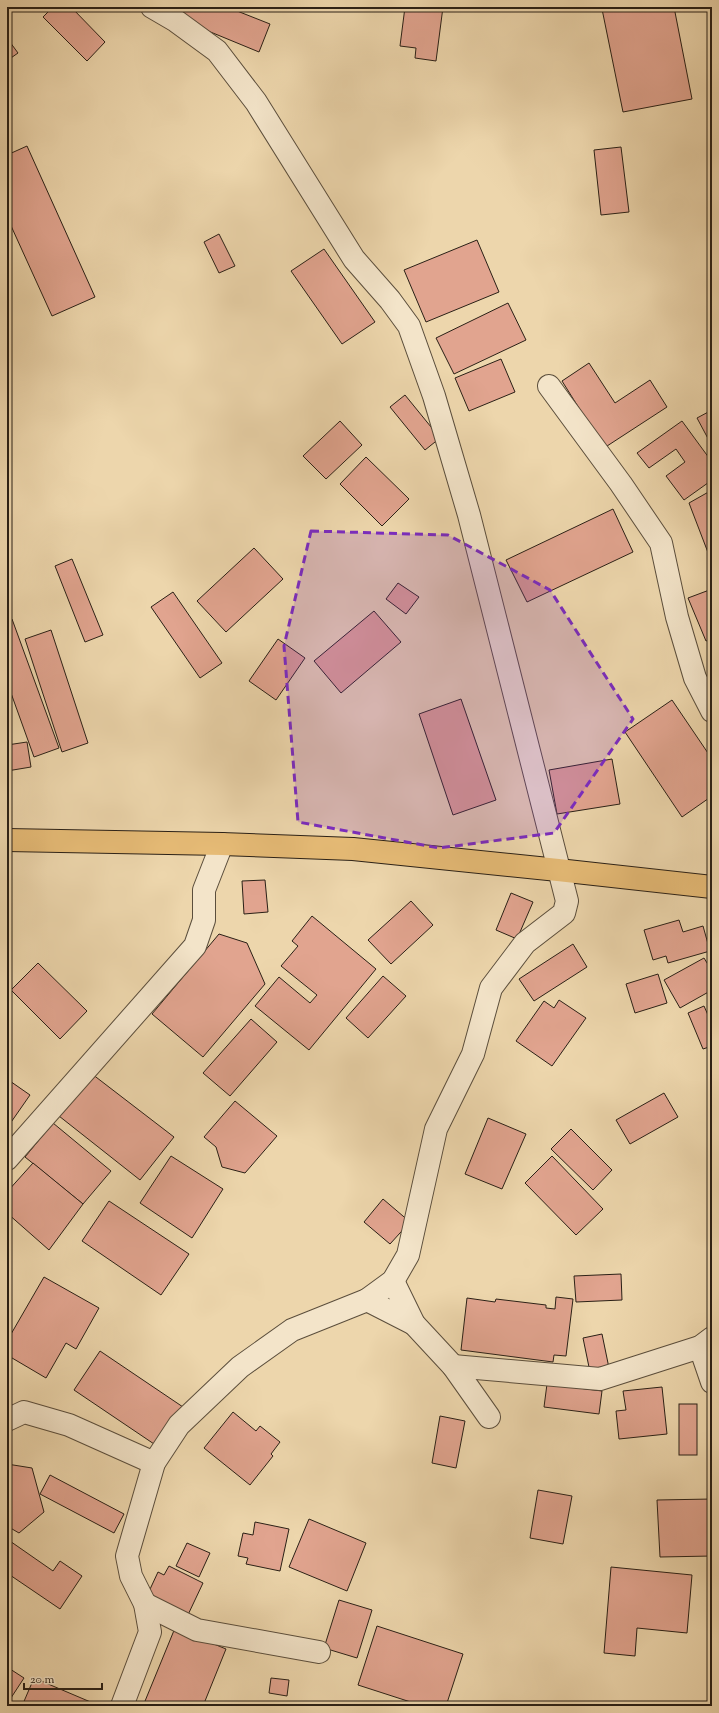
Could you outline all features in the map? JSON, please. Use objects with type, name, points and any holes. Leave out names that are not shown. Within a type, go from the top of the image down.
[{"type":"main road","points":[[7,840],[222,844],[353,849],[712,887]]},
{"type":"street","points":[[122,1706],[150,1632],[145,1604],[131,1576],[127,1556],[154,1463],[179,1425],[240,1367],[292,1330],[367,1300],[393,1281],[408,1255],[436,1129],[473,1054],[491,988],[525,943],[564,913],[567,901],[558,870],[515,691],[469,515],[434,396],[409,326],[390,300],[354,259],[256,102],[217,51],[176,21],[152,7]]},
{"type":"street","points":[[549,386],[621,484],[661,543],[676,617],[695,678],[712,711]]},
{"type":"street","points":[[7,1159],[194,946],[204,920],[204,890],[222,844]]},
{"type":"street","points":[[393,1281],[414,1324],[453,1366],[489,1416]]},
{"type":"street","points":[[367,1300],[414,1324]]},
{"type":"street","points":[[453,1366],[600,1379],[706,1342],[712,1382]]},
{"type":"street","points":[[7,1420],[24,1412],[68,1425],[154,1463]]},
{"type":"street","points":[[145,1604],[197,1630],[319,1652]]},
{"type":"highlighted area","points":[[311,531],[448,535],[550,590],[633,719],[554,833],[439,848],[298,822],[284,646]]},
{"type":"building","points":[[53,7],[71,7],[105,42],[87,61],[43,17]]},
{"type":"building","points":[[163,7],[227,7],[270,24],[259,52],[162,12]]},
{"type":"building","points":[[405,7],[443,7],[436,61],[415,58],[416,48],[400,46]]},
{"type":"building","points":[[615,7],[674,7],[692,99],[623,112],[602,9]]},
{"type":"building","points":[[7,38],[18,53],[8,60],[7,59]]},
{"type":"building","points":[[27,146],[95,297],[52,316],[7,217],[7,155]]},
{"type":"building","points":[[621,147],[629,212],[601,215],[594,150]]},
{"type":"building","points":[[219,234],[235,266],[219,273],[204,242]]},
{"type":"building","points":[[477,240],[499,292],[426,322],[404,270]]},
{"type":"building","points":[[324,249],[375,322],[342,344],[291,271]]},
{"type":"building","points":[[508,303],[526,340],[454,374],[436,338]]},
{"type":"building","points":[[501,359],[515,392],[469,411],[455,378]]},
{"type":"building","points":[[589,363],[615,403],[650,380],[667,407],[604,448],[562,381]]},
{"type":"building","points":[[405,395],[440,438],[425,450],[390,407]]},
{"type":"building","points":[[712,410],[712,446],[697,418]]},
{"type":"building","points":[[340,421],[362,445],[326,479],[303,456]]},
{"type":"building","points":[[682,421],[712,462],[712,471],[709,473],[712,480],[684,500],[666,476],[685,462],[676,449],[649,468],[637,453]]},
{"type":"building","points":[[366,457],[409,499],[382,526],[340,484]]},
{"type":"building","points":[[712,490],[712,563],[689,503]]},
{"type":"building","points":[[613,509],[633,552],[527,602],[506,560]]},
{"type":"building","points":[[254,548],[283,579],[226,632],[197,601]]},
{"type":"building","points":[[72,559],[103,635],[85,642],[55,566]]},
{"type":"building","points":[[398,583],[419,597],[406,614],[386,599]]},
{"type":"building","points":[[712,589],[712,639],[706,641],[688,598]]},
{"type":"building","points":[[173,592],[222,663],[200,678],[151,607]]},
{"type":"building","points":[[374,611],[401,642],[341,693],[314,661]]},
{"type":"building","points":[[12,619],[59,748],[34,757],[7,682],[7,620]]},
{"type":"building","points":[[51,630],[88,743],[62,752],[25,639]]},
{"type":"building","points":[[278,639],[305,658],[276,700],[249,681]]},
{"type":"building","points":[[461,699],[496,800],[453,815],[419,714]]},
{"type":"building","points":[[672,700],[712,759],[712,796],[682,817],[625,732]]},
{"type":"building","points":[[27,742],[31,767],[7,771],[7,745]]},
{"type":"building","points":[[612,759],[620,804],[557,814],[549,770]]},
{"type":"building","points":[[265,880],[268,912],[244,914],[242,881]]},
{"type":"building","points":[[511,893],[533,902],[517,939],[496,930]]},
{"type":"building","points":[[411,901],[433,925],[391,964],[368,940]]},
{"type":"building","points":[[312,916],[376,969],[309,1050],[255,1006],[279,977],[310,1003],[317,995],[281,966],[298,946],[292,941]]},
{"type":"building","points":[[679,920],[683,932],[703,926],[710,951],[668,963],[666,956],[653,960],[644,930]]},
{"type":"building","points":[[219,934],[247,943],[265,984],[203,1057],[152,1014]]},
{"type":"building","points":[[573,944],[587,967],[534,1001],[519,979]]},
{"type":"building","points":[[704,958],[712,971],[712,990],[680,1008],[664,980]]},
{"type":"building","points":[[38,963],[87,1011],[60,1039],[11,990]]},
{"type":"building","points":[[658,974],[667,1003],[635,1013],[626,984]]},
{"type":"building","points":[[383,976],[406,996],[368,1038],[346,1018]]},
{"type":"building","points":[[559,1000],[586,1018],[552,1066],[516,1041],[544,1001],[554,1008]]},
{"type":"building","points":[[704,1006],[712,1024],[712,1046],[703,1049],[688,1013]]},
{"type":"building","points":[[251,1019],[277,1042],[230,1096],[203,1073]]},
{"type":"building","points":[[92,1074],[174,1137],[140,1180],[59,1116]]},
{"type":"building","points":[[7,1079],[30,1095],[7,1128]]},
{"type":"building","points":[[664,1093],[678,1117],[630,1144],[616,1120]]},
{"type":"building","points":[[235,1101],[277,1136],[245,1173],[222,1167],[216,1147],[204,1137]]},
{"type":"building","points":[[488,1118],[526,1134],[502,1189],[465,1174]]},
{"type":"building","points":[[53,1123],[111,1171],[83,1204],[25,1157]]},
{"type":"building","points":[[571,1129],[612,1170],[593,1190],[551,1149]]},
{"type":"building","points":[[171,1156],[223,1189],[192,1238],[140,1203]]},
{"type":"building","points":[[552,1156],[603,1209],[576,1235],[525,1183]]},
{"type":"building","points":[[33,1163],[83,1204],[49,1250],[7,1213],[7,1192]]},
{"type":"building","points":[[383,1199],[410,1222],[390,1244],[364,1222]]},
{"type":"building","points":[[109,1201],[189,1254],[161,1295],[82,1241]]},
{"type":"building","points":[[621,1274],[622,1300],[576,1302],[574,1276]]},
{"type":"building","points":[[44,1277],[99,1308],[76,1349],[66,1343],[46,1378],[7,1355],[7,1341]]},
{"type":"building","points":[[556,1297],[573,1299],[566,1356],[554,1355],[553,1362],[461,1350],[467,1298],[495,1302],[496,1299],[546,1305],[546,1308],[555,1309]]},
{"type":"building","points":[[602,1334],[609,1368],[590,1372],[583,1338]]},
{"type":"building","points":[[100,1351],[183,1407],[157,1446],[74,1390]]},
{"type":"building","points":[[547,1384],[602,1391],[599,1414],[544,1407]]},
{"type":"building","points":[[662,1387],[667,1434],[619,1439],[616,1411],[626,1410],[623,1391]]},
{"type":"building","points":[[679,1404],[697,1404],[697,1455],[679,1455]]},
{"type":"building","points":[[233,1412],[256,1431],[260,1426],[280,1442],[271,1454],[273,1456],[250,1485],[204,1448]]},
{"type":"building","points":[[440,1416],[465,1421],[456,1468],[432,1463]]},
{"type":"building","points":[[7,1464],[32,1468],[44,1512],[19,1533],[7,1526]]},
{"type":"building","points":[[50,1475],[124,1514],[114,1533],[40,1494]]},
{"type":"building","points":[[538,1490],[572,1496],[563,1544],[530,1538]]},
{"type":"building","points":[[712,1499],[712,1556],[660,1557],[657,1500]]},
{"type":"building","points":[[309,1519],[366,1543],[347,1591],[289,1567]]},
{"type":"building","points":[[255,1522],[289,1529],[280,1571],[246,1564],[248,1558],[238,1556],[243,1533],[253,1535]]},
{"type":"building","points":[[7,1539],[53,1571],[60,1561],[82,1576],[60,1609],[7,1573]]},
{"type":"building","points":[[187,1543],[210,1553],[199,1577],[176,1566]]},
{"type":"building","points":[[169,1566],[203,1583],[186,1619],[145,1600],[158,1572],[164,1575]]},
{"type":"building","points":[[611,1567],[692,1575],[687,1633],[637,1628],[635,1656],[604,1653]]},
{"type":"building","points":[[339,1600],[372,1610],[357,1658],[324,1648]]},
{"type":"building","points":[[377,1626],[463,1654],[446,1706],[423,1706],[358,1685]]},
{"type":"building","points":[[175,1628],[226,1649],[203,1706],[143,1706]]},
{"type":"building","points":[[7,1667],[24,1678],[7,1704]]},
{"type":"building","points":[[34,1678],[100,1706],[22,1706]]},
{"type":"building","points":[[271,1678],[289,1680],[287,1696],[269,1693]]}]
